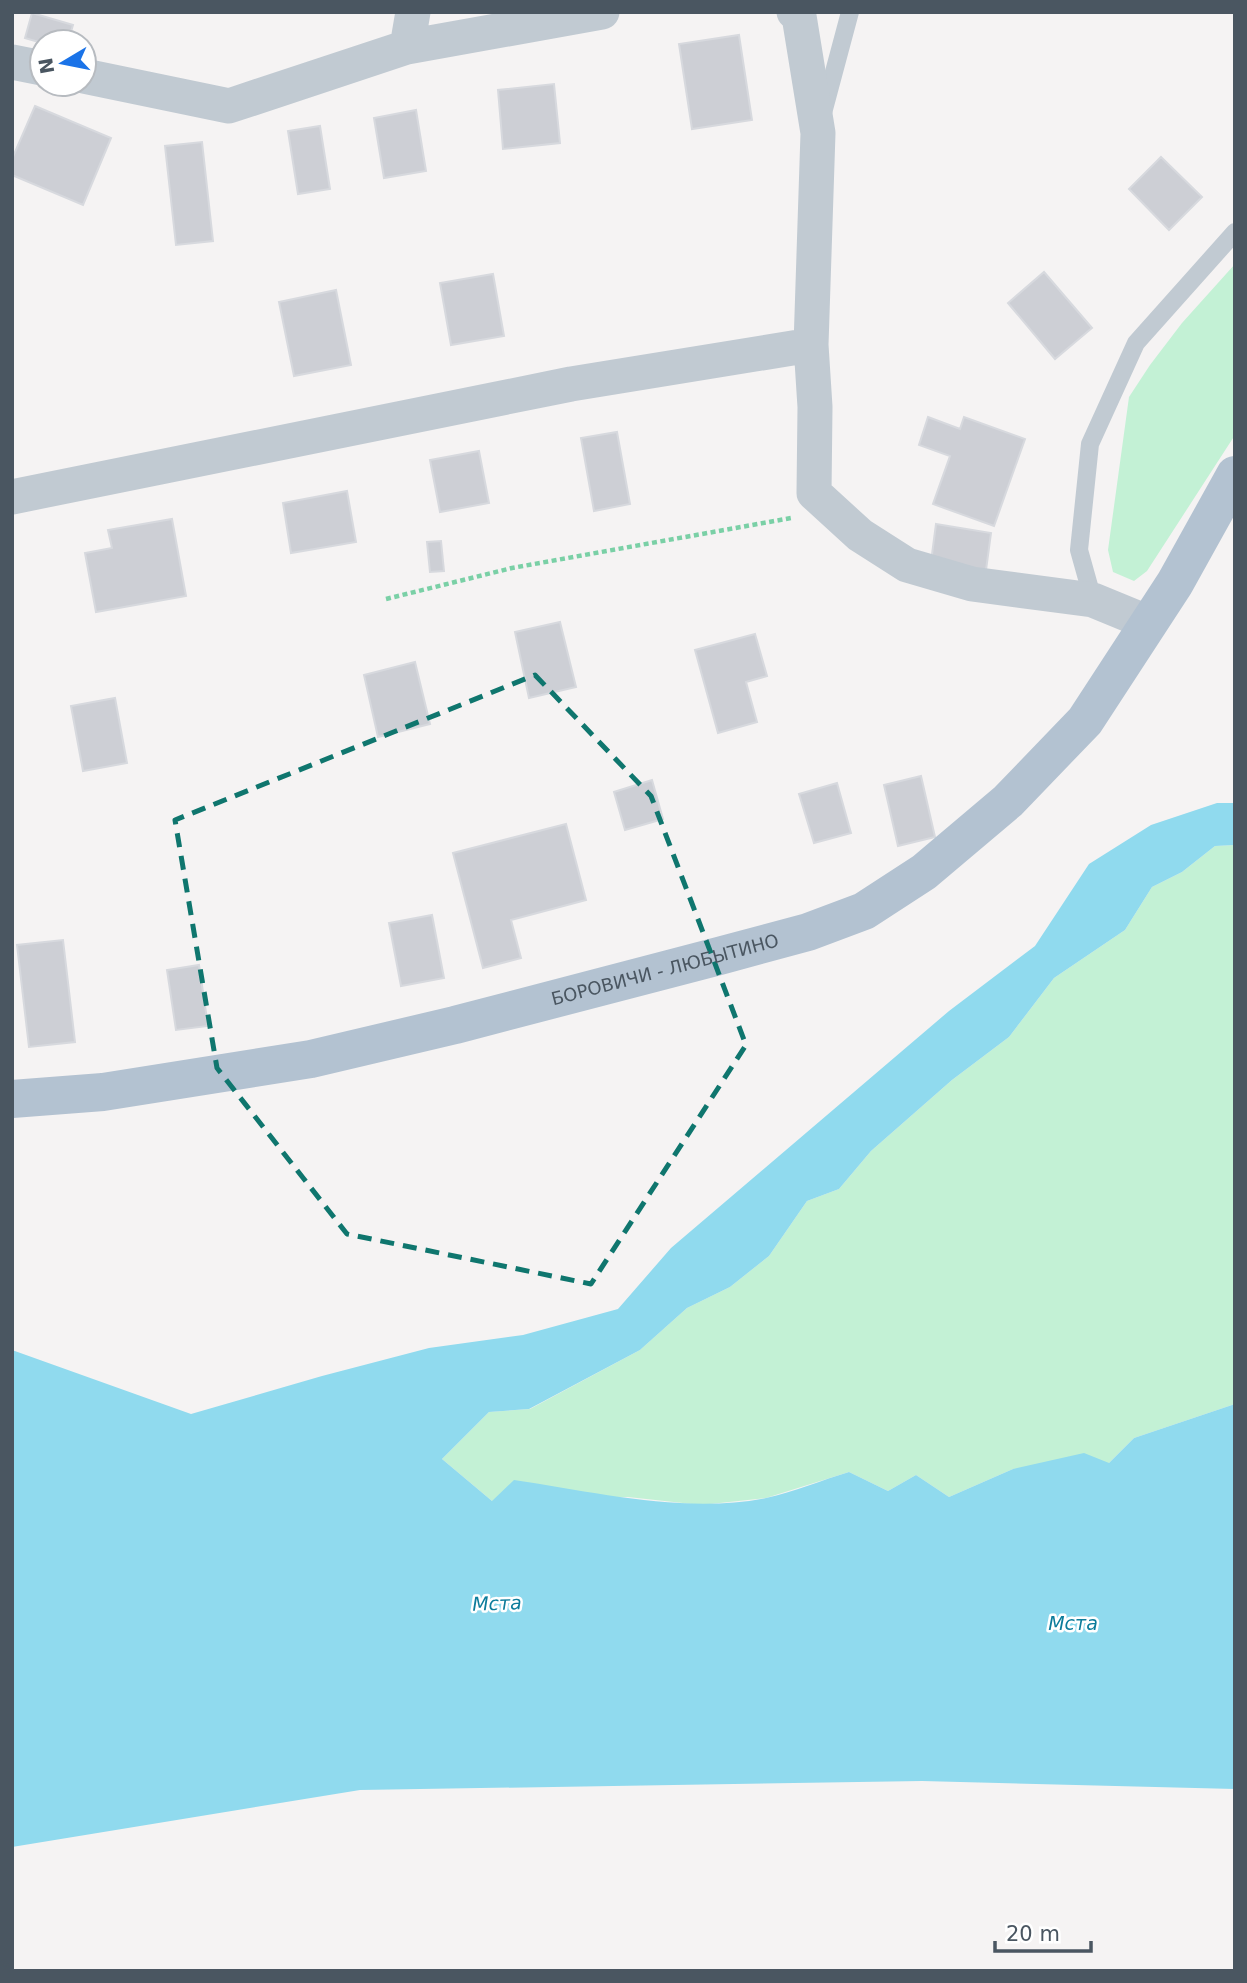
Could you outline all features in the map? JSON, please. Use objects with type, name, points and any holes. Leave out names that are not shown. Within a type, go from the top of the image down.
[{"type":"main road","name":"БОРОВИЧИ - ЛЮБЫТИНО","points":[[12,1099],[103,1092],[311,1059],[455,1025],[719,956],[808,932],[864,911],[924,872],[1008,801],[1085,721],[1175,583],[1235,475]]},
{"type":"street","points":[[407,47],[413,12]]},
{"type":"street","points":[[98,79],[229,106],[407,47],[602,12]]},
{"type":"street","points":[[794,12],[799,16],[818,133],[811,345],[814,493],[860,535],[907,565],[972,584],[1093,600],[1149,622]]},
{"type":"street","points":[[12,497],[571,384],[811,345]]},
{"type":"lane","points":[[818,133],[850,12]]},
{"type":"lane","points":[[1093,600],[1079,550],[1090,443],[1136,343],[1235,232]]},
{"type":"path","points":[[386,599],[512,568],[833,510]]},
{"type":"highlighted area","points":[[535,675],[651,796],[746,1045],[591,1284],[347,1234],[217,1068],[175,820]]},
{"type":"green space","points":[[1235,264],[1235,435],[1147,571],[1134,581],[1113,572],[1108,550],[1129,397],[1182,323]]},
{"type":"green space","points":[[1235,845],[1235,1404],[1134,1438],[1109,1463],[1013,1469],[949,1497],[916,1475],[888,1491],[849,1472],[766,1498],[701,1505],[628,1497],[492,1501],[442,1459],[489,1412],[530,1409],[640,1350],[687,1308],[730,1287],[769,1256],[807,1201],[839,1189],[871,1151],[952,1080],[1009,1037],[1054,978],[1125,930],[1152,887],[1182,872],[1215,846]]},
{"type":"water","name":"Мста","points":[[1217,803],[1235,803],[1235,845],[1215,846],[1182,872],[1152,887],[1125,930],[1054,978],[1009,1037],[952,1080],[871,1151],[839,1189],[807,1201],[769,1256],[730,1287],[687,1308],[640,1350],[529,1409],[489,1412],[442,1459],[492,1501],[514,1480],[640,1500],[704,1504],[735,1502],[766,1498],[849,1472],[888,1491],[916,1475],[949,1497],[1013,1469],[1084,1453],[1109,1463],[1134,1438],[1235,1404],[1235,1789],[922,1781],[360,1790],[12,1847],[12,1350],[191,1414],[429,1348],[523,1335],[618,1309],[671,1248],[949,1011],[1035,946],[1089,864],[1151,825]]},
{"type":"building","points":[[32,13],[73,25],[72,28],[28,28],[28,39],[25,38]]},
{"type":"building","points":[[739,35],[752,120],[692,129],[679,44]]},
{"type":"building","points":[[554,84],[560,143],[503,149],[498,90]]},
{"type":"building","points":[[35,106],[111,138],[83,205],[12,175],[12,159]]},
{"type":"building","points":[[416,110],[426,171],[384,178],[374,118]]},
{"type":"building","points":[[320,126],[330,189],[298,194],[288,131]]},
{"type":"building","points":[[202,142],[213,241],[176,245],[165,146]]},
{"type":"building","points":[[1161,157],[1202,197],[1169,230],[1129,189]]},
{"type":"building","points":[[1044,272],[1092,328],[1055,359],[1008,303]]},
{"type":"building","points":[[493,274],[504,336],[451,345],[440,283]]},
{"type":"building","points":[[336,290],[351,365],[294,376],[279,302]]},
{"type":"building","points":[[928,417],[960,429],[964,417],[1025,439],[994,526],[933,504],[950,456],[919,445]]},
{"type":"building","points":[[617,432],[630,504],[594,511],[581,438]]},
{"type":"building","points":[[479,451],[489,503],[440,512],[430,460]]},
{"type":"building","points":[[347,491],[356,542],[291,553],[283,503]]},
{"type":"building","points":[[172,519],[186,596],[96,612],[85,553],[112,548],[108,530]]},
{"type":"building","points":[[936,524],[991,533],[986,570],[931,562]]},
{"type":"building","points":[[441,541],[444,571],[430,572],[427,542]]},
{"type":"building","points":[[560,622],[576,687],[529,698],[515,632]]},
{"type":"building","points":[[755,634],[767,676],[746,682],[757,722],[718,733],[695,650]]},
{"type":"building","points":[[415,662],[430,724],[378,737],[364,675]]},
{"type":"building","points":[[115,698],[127,763],[83,771],[71,706]]},
{"type":"building","points":[[921,776],[935,837],[898,846],[884,785]]},
{"type":"building","points":[[652,780],[663,819],[625,830],[614,792]]},
{"type":"building","points":[[837,783],[851,833],[814,843],[799,794]]},
{"type":"building","points":[[566,824],[586,900],[511,920],[521,958],[483,968],[453,853]]},
{"type":"building","points":[[432,915],[444,978],[401,986],[389,923]]},
{"type":"building","points":[[63,940],[75,1042],[29,1047],[17,945]]},
{"type":"building","points":[[199,965],[208,1026],[176,1030],[167,970]]}]
